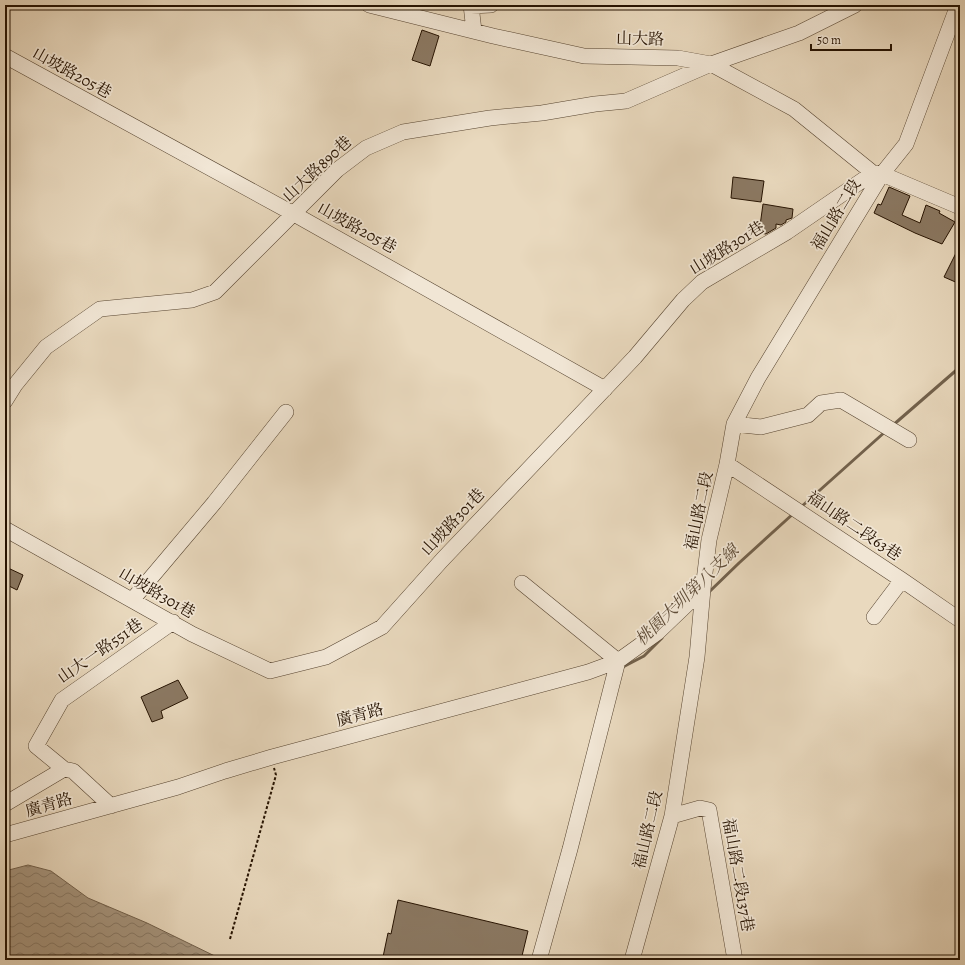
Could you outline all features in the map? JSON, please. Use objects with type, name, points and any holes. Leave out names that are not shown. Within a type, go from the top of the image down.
[{"type":"street","name":"山大路","points":[[370,5],[584,56],[678,58],[711,64],[794,109],[878,174],[960,207]]},
{"type":"street","points":[[474,31],[471,6],[491,5]]},
{"type":"street","name":"山大路890巷","points":[[5,401],[15,385],[46,347],[100,309],[192,300],[215,292],[337,170],[366,148],[402,132],[490,118],[542,113],[594,104],[626,101],[711,64],[799,33],[855,5]]},
{"type":"street","points":[[878,174],[906,144],[958,5]]},
{"type":"street","name":"山坡路205巷","points":[[5,56],[294,214],[604,389]]},
{"type":"street","name":"山坡路301巷","points":[[5,529],[192,634],[270,671],[326,657],[382,628],[442,560],[635,357],[683,300],[702,282],[787,232],[878,174]]},
{"type":"street","name":"福山路二段","points":[[632,960],[672,816],[696,658],[710,540],[727,464],[734,424],[758,378],[878,174]]},
{"type":"street","points":[[734,424],[761,427],[808,415],[821,403],[841,400],[909,440]]},
{"type":"street","points":[[133,600],[214,503],[286,412]]},
{"type":"street","name":"福山路二段63巷","points":[[727,464],[960,620]]},
{"type":"street","points":[[874,617],[902,580]]},
{"type":"street","points":[[522,583],[618,661],[540,960]]},
{"type":"street","name":"廣青路","points":[[9,831],[111,806],[178,787],[272,757],[588,672],[618,661],[657,633],[703,589]]},
{"type":"street","name":"山大一路551巷","points":[[111,806],[73,771],[64,769],[36,746],[62,700],[173,622]]},
{"type":"street","points":[[5,804],[64,769]]},
{"type":"street","name":"福山路二段137巷","points":[[672,816],[700,808],[709,810],[735,960]]},
{"type":"path","points":[[230,939],[276,775],[272,757]]},
{"type":"water","points":[[28,865],[51,871],[88,898],[147,923],[223,960],[5,960],[5,871]]},
{"type":"building","points":[[422,30],[439,36],[430,66],[412,60]]},
{"type":"building","points":[[733,177],[764,181],[761,202],[731,198]]},
{"type":"building","points":[[889,187],[910,196],[902,215],[920,223],[926,205],[940,211],[939,213],[955,222],[942,244],[874,213],[878,204],[881,205]]},
{"type":"building","points":[[763,204],[793,209],[792,218],[786,220],[786,222],[781,225],[776,224],[776,228],[766,234],[759,233]]},
{"type":"building","points":[[960,245],[960,284],[944,277]]},
{"type":"building","points":[[8,568],[23,575],[17,590],[5,584],[5,573]]},
{"type":"building","points":[[178,680],[188,698],[161,711],[163,718],[152,722],[141,697]]},
{"type":"building","points":[[398,900],[528,931],[521,960],[393,960],[383,957],[388,933],[391,934]]},
{"type":"waterway","name":"桃園大圳第八支線","points":[[892,426],[960,367]]},
{"type":"waterway","name":"桃園大圳第八支線","points":[[801,507],[886,431]]},
{"type":"waterway","name":"桃園大圳第八支線","points":[[708,593],[794,513]]},
{"type":"waterway","name":"桃園大圳第八支線","points":[[621,668],[644,656],[662,638]]}]
